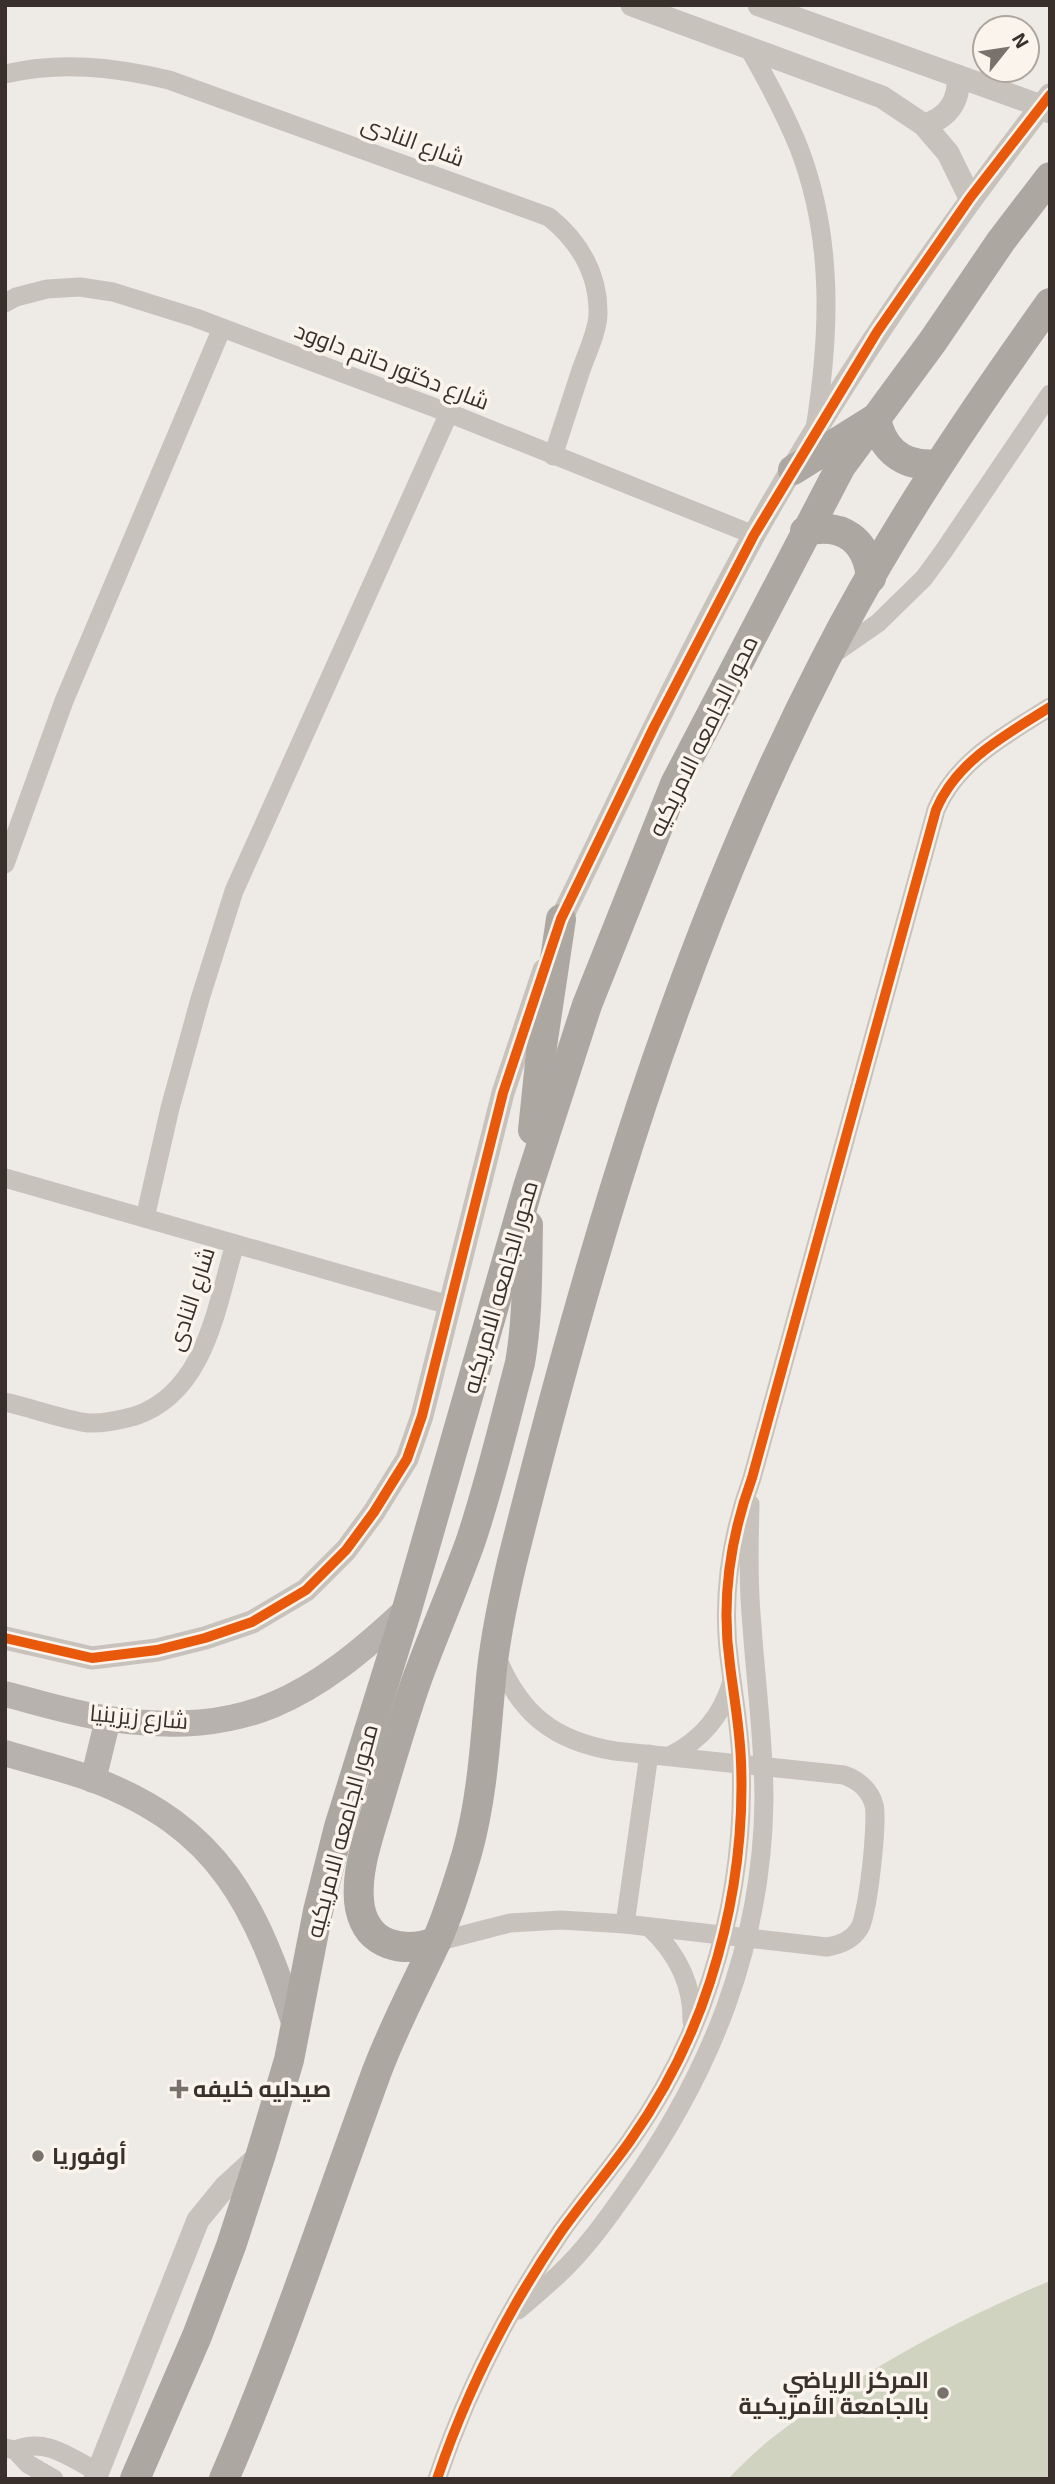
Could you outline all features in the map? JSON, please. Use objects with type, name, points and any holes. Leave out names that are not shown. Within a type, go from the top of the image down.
[{"type":"main road","name":"محور الجامعه الامريكيه","points":[[135,2479],[197,2336],[231,2246],[261,2154],[296,2028],[318,1911],[339,1826],[407,1609],[528,1187],[587,1005],[675,784],[841,466],[933,341],[1001,241],[1050,177]]},
{"type":"main road","points":[[224,2479],[281,2340],[329,2199],[383,2057],[455,1894],[480,1796],[494,1650],[512,1562],[591,1269],[627,1146],[667,1026],[715,901],[764,786],[825,660],[939,464],[1050,303]]},
{"type":"main road","points":[[793,470],[876,418],[884,442],[902,460],[914,464],[939,464]]},
{"type":"main road","points":[[805,531],[832,528],[845,533],[864,552],[871,578]]},
{"type":"main road","points":[[436,1942],[410,1948],[396,1947],[373,1933],[360,1909],[362,1869],[367,1841],[399,1730],[470,1542],[520,1363],[527,1305],[528,1187],[541,1053],[561,919]]},
{"type":"main road","name":"شارع زيزينيا","points":[[5,1694],[108,1719],[175,1726],[226,1720],[278,1705],[323,1680],[366,1647],[407,1609]]},
{"type":"main road","points":[[93,1780],[108,1719]]},
{"type":"main road","points":[[5,1753],[93,1780],[182,1826],[229,1876],[262,1936],[296,2028]]},
{"type":"street","points":[[632,5],[882,97],[925,125],[948,153],[970,198]]},
{"type":"street","points":[[5,1638],[92,1658],[157,1650],[252,1622],[306,1590],[346,1550],[374,1512],[407,1460],[422,1416],[503,1093],[561,919],[654,727],[754,535],[814,434],[877,332],[970,198],[1047,104],[958,76],[759,5]]},
{"type":"street","points":[[748,47],[777,97],[795,139],[816,205],[825,262],[828,320],[814,434]]},
{"type":"street","name":"شارع النادى","points":[[5,74],[30,68],[77,66],[124,69],[169,80],[549,217],[567,231],[580,248],[596,290],[598,317],[553,456]]},
{"type":"street","points":[[925,125],[940,119],[953,106],[958,76]]},
{"type":"street","name":"شارع دكتور حاتم داوود","points":[[5,303],[16,297],[47,289],[80,287],[113,292],[222,328],[449,413],[754,535]]},
{"type":"street","points":[[5,864],[64,701],[222,328]]},
{"type":"street","points":[[825,660],[878,623],[924,578],[1050,394]]},
{"type":"street","points":[[145,1218],[170,1108],[234,891],[449,413]]},
{"type":"street","points":[[437,2479],[466,2400],[504,2323],[561,2232],[630,2141],[653,2105],[674,2068],[710,1984],[724,1936],[739,1851],[741,1764],[727,1637],[728,1583],[736,1530],[936,810],[949,785],[967,764],[1050,707]]},
{"type":"street","points":[[5,1178],[449,1305]]},
{"type":"street","name":"شارع النادى","points":[[5,1402],[89,1423],[119,1421],[147,1412],[171,1395],[191,1373],[204,1346],[235,1244]]},
{"type":"street","points":[[504,2323],[559,2274],[581,2250],[659,2145],[688,2096],[706,2058],[736,1980],[754,1905],[762,1837],[764,1767],[750,1583],[752,1478]]},
{"type":"street","points":[[436,1942],[485,1927],[561,1920],[625,1924],[818,1948],[845,1942],[853,1936],[864,1920],[875,1814],[874,1805],[866,1789],[853,1778],[594,1748],[577,1743],[545,1725],[519,1699],[494,1650]]},
{"type":"street","points":[[670,1756],[692,1743],[710,1726],[728,1697],[733,1680]]},
{"type":"street","points":[[625,1924],[649,1754]]},
{"type":"street","points":[[649,1927],[667,1946],[680,1967],[689,1991],[691,2030]]},
{"type":"street","points":[[10,2449],[28,2445],[48,2446],[96,2475],[198,2220],[225,2187],[261,2154]]},
{"type":"street","points":[[10,2449],[28,2464],[54,2479]]},
{"type":"green space","name":"المركز الرياضي بالجامعة الأمريكية","points":[[1050,2281],[1050,2479],[728,2479],[782,2430],[866,2374],[969,2317]]},
{"type":"cycle path","points":[[5,1638],[92,1658],[157,1650],[252,1622],[306,1590],[346,1550],[374,1512],[407,1459],[422,1416],[503,1093],[561,919],[654,727],[754,535],[877,332],[970,198],[1050,95]]},
{"type":"cycle path","points":[[437,2479],[475,2382],[506,2321],[561,2232],[622,2153],[654,2104],[676,2065],[703,2003],[725,1928],[739,1846],[740,1750],[727,1641],[727,1594],[733,1547],[744,1501],[936,810],[956,777],[984,750],[1050,707]]},
{"type":"place","name":"صيدليه خليفه","points":[[179,2089]]},
{"type":"place","name":"أوفوريا","points":[[38,2156]]},
{"type":"place","name":"المركز الرياضي بالجامعة الأمريكية","points":[[943,2393]]}]
